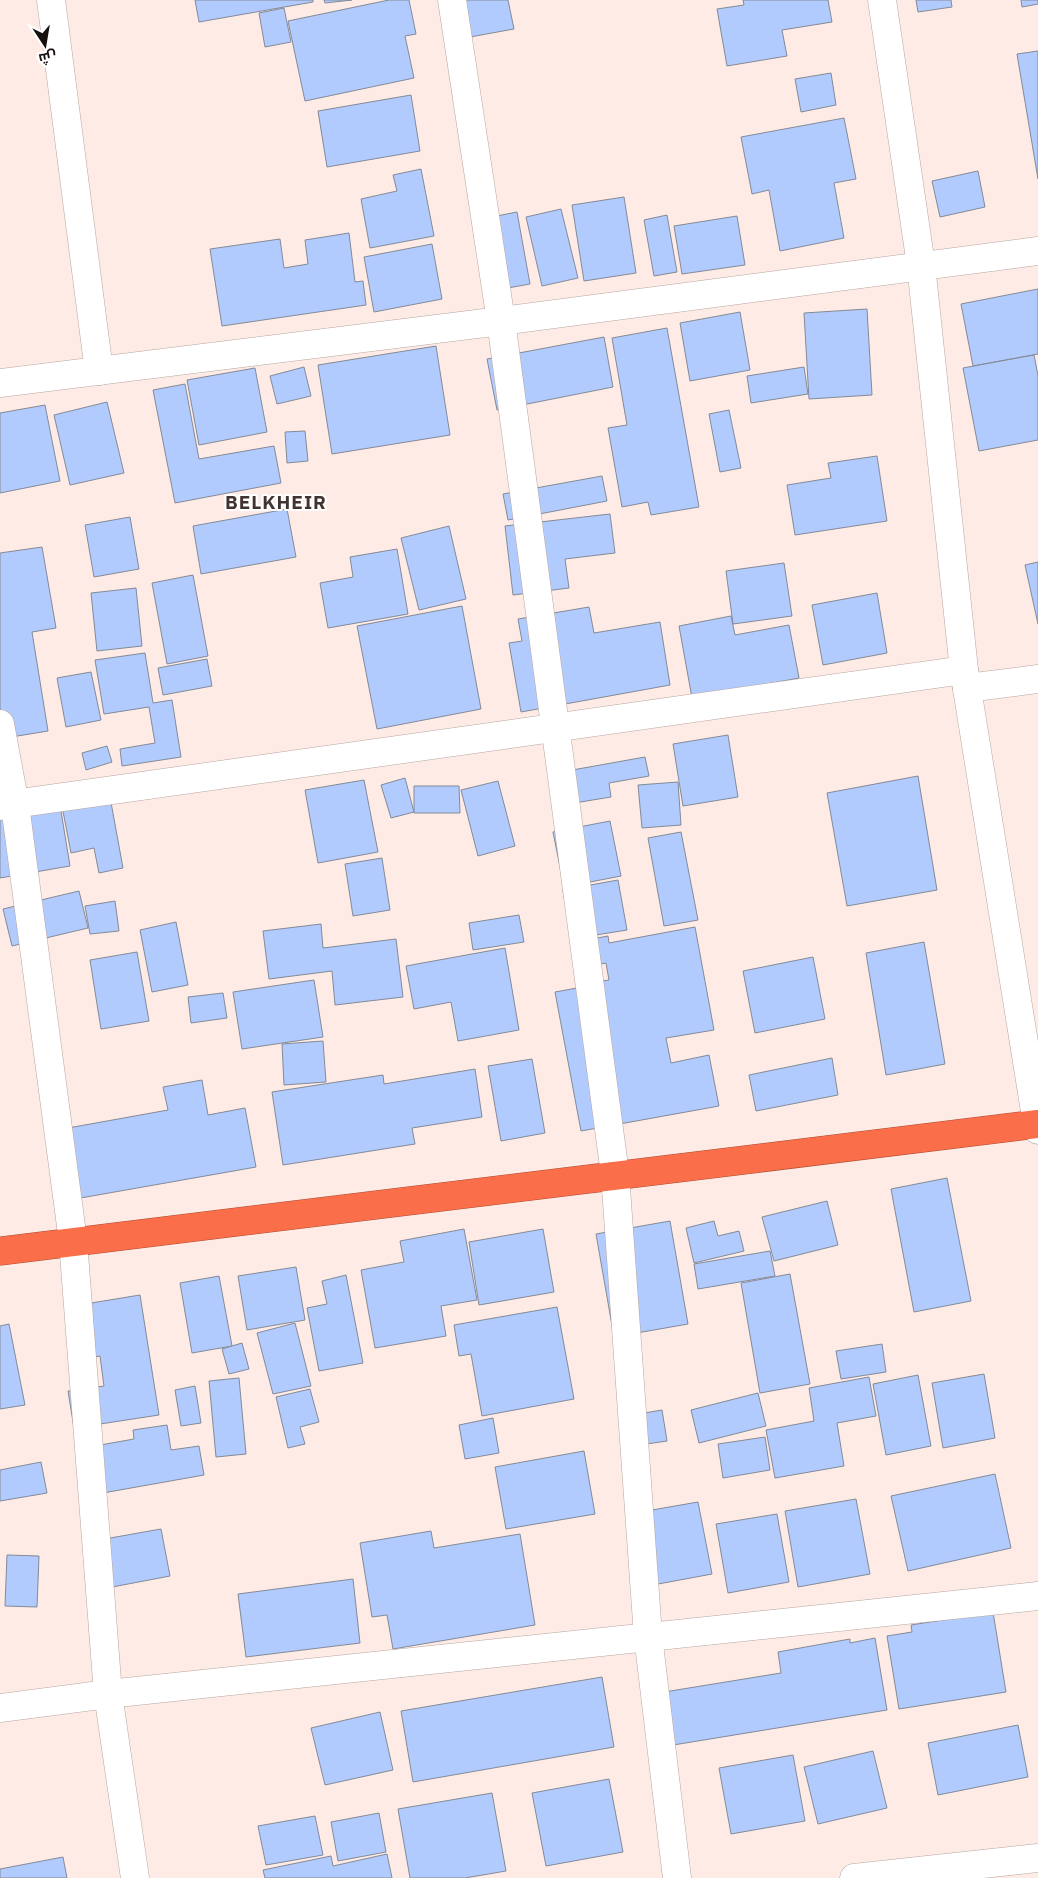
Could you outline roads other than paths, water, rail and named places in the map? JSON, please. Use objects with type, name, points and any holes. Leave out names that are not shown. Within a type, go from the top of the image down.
[{"type":"highway","points":[[0,1251],[615,1174],[1038,1126]]},
{"type":"street","points":[[51,0],[99,371]]},
{"type":"street","points":[[452,0],[500,321],[615,1174],[648,1636],[677,1878]]},
{"type":"street","points":[[882,0],[921,266],[965,679],[1038,1126]]},
{"type":"street","points":[[0,383],[500,321],[1038,251]]},
{"type":"street","points":[[7,805],[555,728],[965,679],[1038,679]]},
{"type":"street","points":[[0,724],[7,805],[73,1241],[108,1694],[135,1878]]},
{"type":"street","points":[[0,1708],[108,1694],[1038,1596]]},
{"type":"street","points":[[854,1878],[1038,1858]]},
{"type":"district","name":"BELKHEIR","points":[[276,502]]}]
